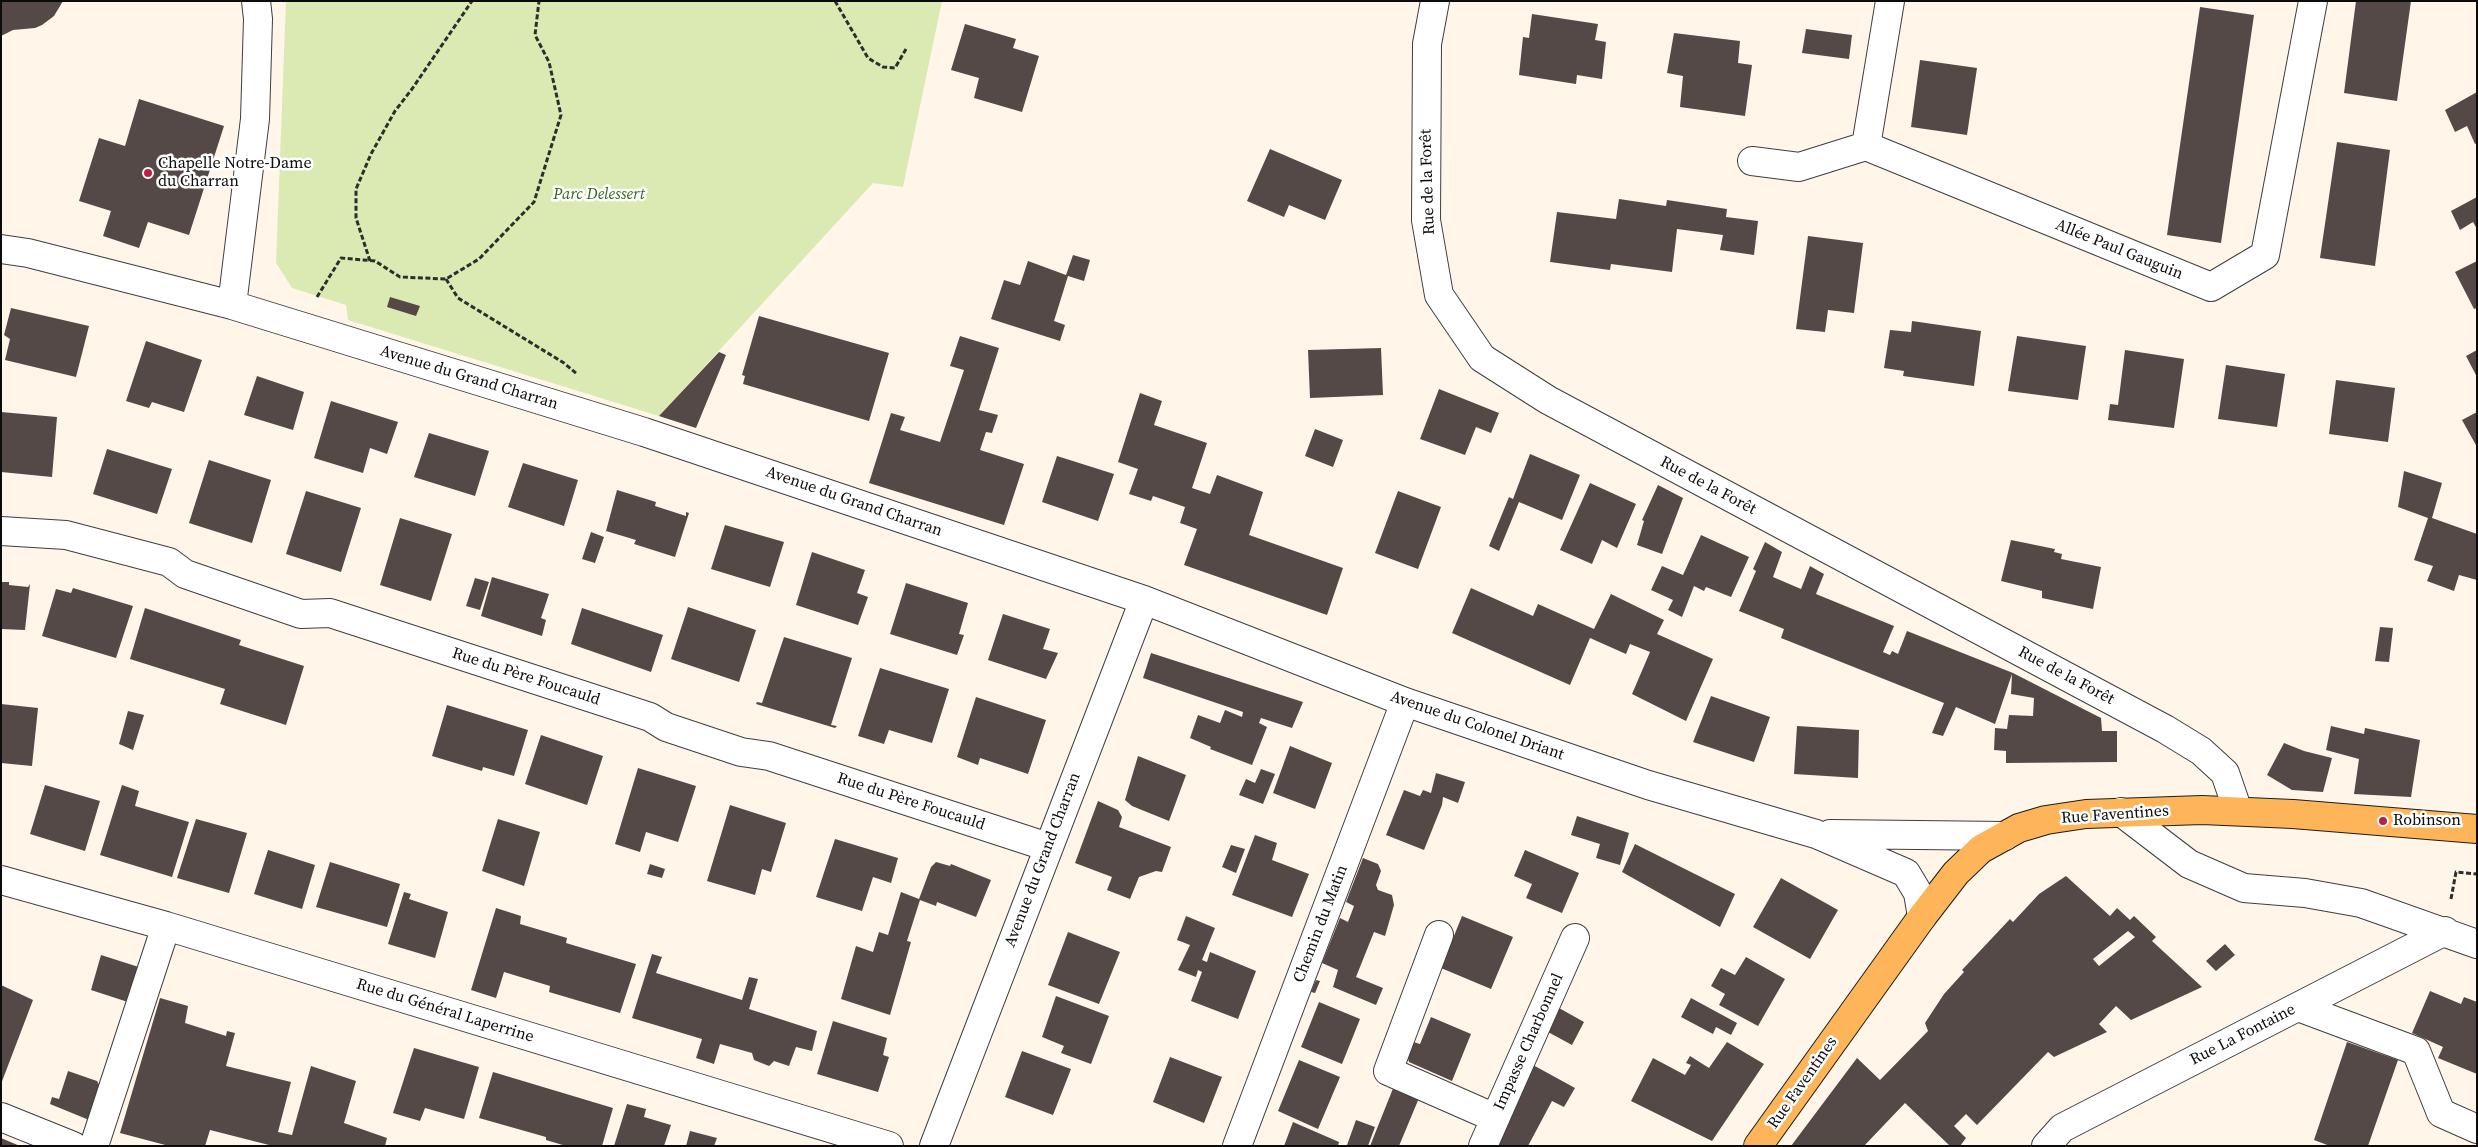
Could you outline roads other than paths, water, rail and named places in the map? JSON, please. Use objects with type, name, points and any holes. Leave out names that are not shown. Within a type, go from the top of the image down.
[{"type":"main road","name":"Rue Faventines","points":[[1758,1146],[1922,917],[1956,874],[1981,850],[2019,828],[2046,820],[2086,814],[2238,810],[2477,829]]},
{"type":"street","points":[[232,306],[255,119],[258,20],[256,1]]},
{"type":"street","name":"Rue de la Forêt","points":[[1435,1],[1427,44],[1426,220],[1439,295],[1482,358],[1548,400],[2165,728],[2201,751],[2225,772],[2238,810]]},
{"type":"street","points":[[1752,161],[1799,167],[1866,146],[1890,1]]},
{"type":"street","name":"Allée Paul Gauguin","points":[[1866,146],[2211,288],[2265,255],[2313,1]]},
{"type":"street","name":"Avenue du Grand Charran","points":[[1,249],[28,253],[232,306],[644,432],[1144,600],[934,1146]]},
{"type":"street","name":"Rue du Père Foucauld","points":[[1,532],[66,536],[169,562],[185,574],[301,614],[330,613],[650,717],[666,727],[741,752],[769,756],[1048,847]]},
{"type":"street","name":"Avenue du Colonel Driant","points":[[1144,600],[1405,702],[1648,785],[1816,834],[1906,873],[1918,893],[1922,917]]},
{"type":"street","name":"Chemin du Matin","points":[[1237,1146],[1405,702]]},
{"type":"street","points":[[2121,812],[2189,864],[2244,888],[2305,893],[2361,903],[2445,931],[2477,944]]},
{"type":"street","name":"Avenue du Colonel Driant","points":[[1816,834],[2005,836]]},
{"type":"street","name":"Rue du Général Laperrine","points":[[1,880],[166,926],[888,1146]]},
{"type":"street","points":[[94,1146],[166,926]]},
{"type":"street","name":"Rue La Fontaine","points":[[2046,1146],[2062,1128],[2445,931]]},
{"type":"street","points":[[1439,935],[1388,1071],[1495,1118]]},
{"type":"street","name":"Impasse Charbonnel","points":[[1483,1146],[1575,938]]},
{"type":"street","points":[[2298,1007],[2416,1052],[2441,1113],[2477,1129]]},
{"type":"street","points":[[1,1117],[73,1146]]},
{"type":"place","name":"Chapelle Notre-Dame du Charran","points":[[148,173]]},
{"type":"place","name":"Robinson","points":[[2383,821]]},
{"type":"park label","name":"Parc Delessert","points":[[599,195]]}]
